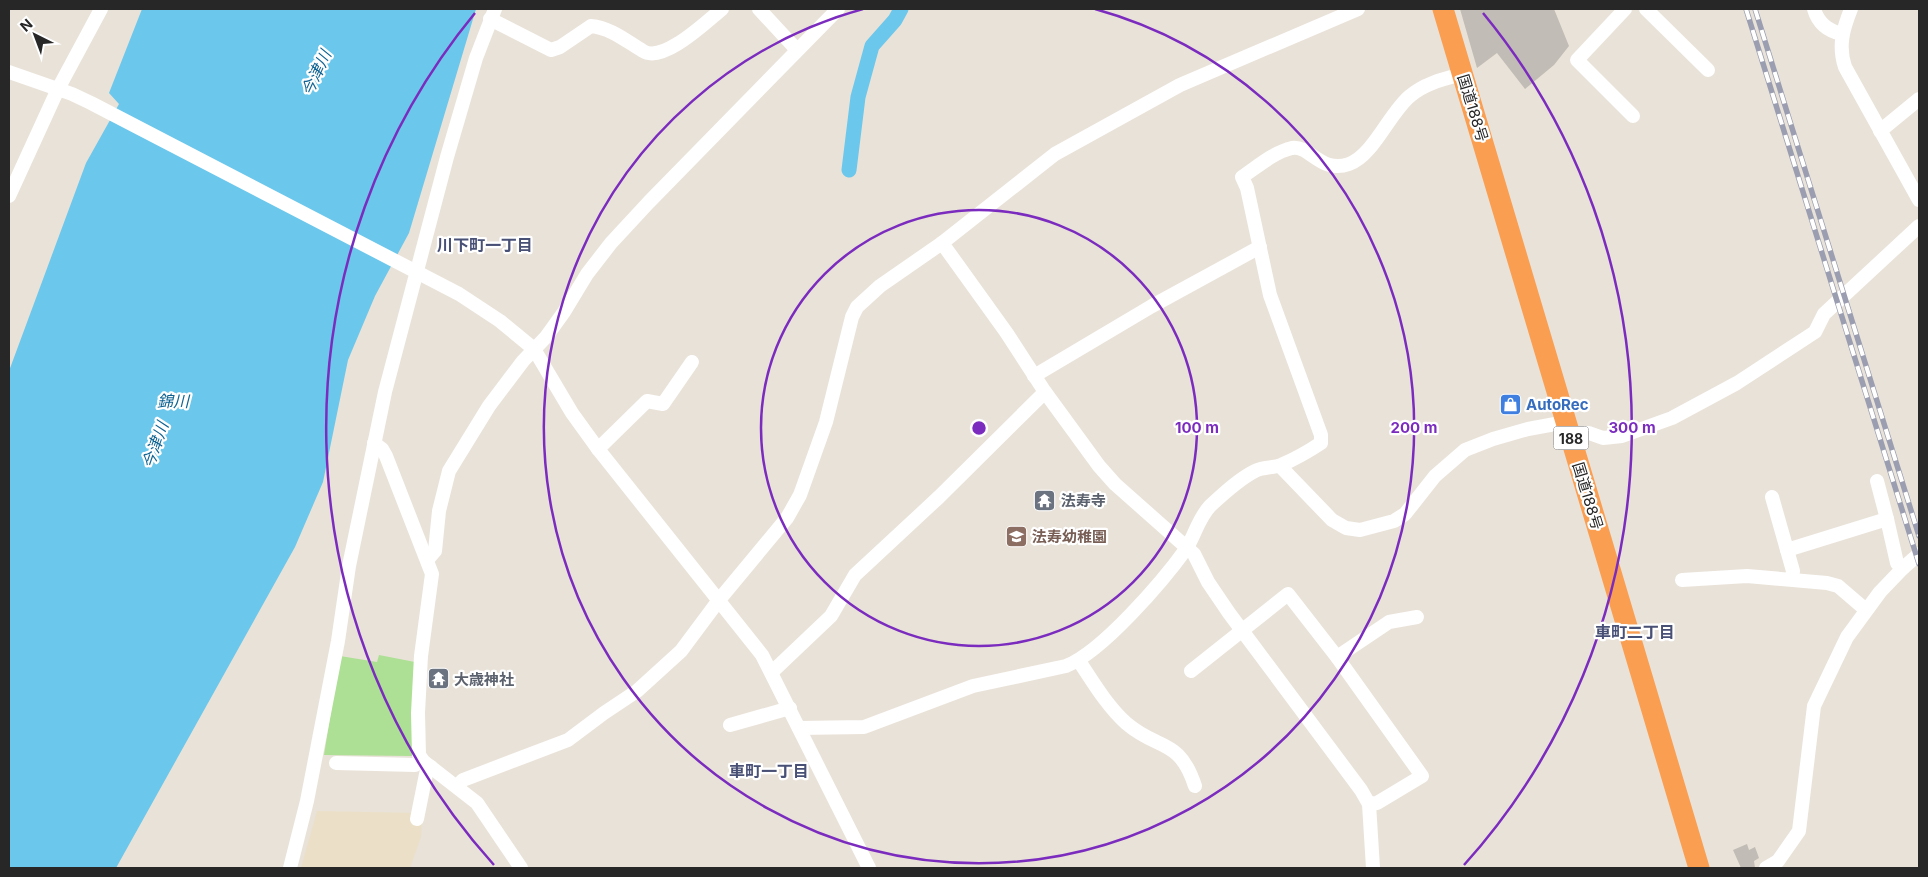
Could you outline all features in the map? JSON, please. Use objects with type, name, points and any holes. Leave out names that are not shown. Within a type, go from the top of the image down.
[{"type":"highway","name":"国道188号","points":[[1443,9],[1699,868]]},
{"type":"street","points":[[9,196],[58,89],[101,9]]},
{"type":"street","points":[[290,868],[307,801],[374,443],[411,269],[476,58],[493,14],[551,50],[560,47],[591,26],[602,27],[618,35],[645,53],[655,53],[682,41],[722,9]]},
{"type":"street","points":[[759,9],[797,50]]},
{"type":"street","points":[[428,559],[435,551],[439,511],[449,471],[489,406],[564,312],[587,274],[611,243],[838,9]]},
{"type":"street","points":[[457,786],[463,780],[568,740],[604,713],[637,692],[681,651],[719,600],[787,518],[800,495],[826,422],[852,317],[857,307],[880,286],[942,242],[1055,154],[1180,85],[1358,9]]},
{"type":"street","points":[[1625,9],[1577,60],[1632,116]]},
{"type":"street","points":[[1646,9],[1708,70]]},
{"type":"street","points":[[1814,9],[1821,23],[1832,32],[1842,34]]},
{"type":"street","points":[[1851,9],[1842,34],[1841,53],[1845,68],[1919,200]]},
{"type":"street","points":[[9,72],[91,103],[459,294],[500,320],[534,350],[572,414],[748,636],[772,672],[869,868]]},
{"type":"street","points":[[799,728],[864,727],[973,686],[1066,666],[1079,661],[1126,617],[1187,548],[1201,517],[1210,507],[1246,476],[1258,470],[1280,466],[1321,443],[1321,435],[1270,295],[1247,188],[1242,177],[1271,158],[1294,148],[1305,151],[1326,166],[1349,164],[1363,154],[1410,96],[1429,83],[1463,74]]},
{"type":"street","points":[[1880,131],[1919,99]]},
{"type":"street","points":[[1280,466],[1332,520],[1346,528],[1360,530],[1394,521],[1406,514],[1434,476],[1465,450],[1519,432],[1568,429],[1603,438],[1622,436],[1672,418],[1737,383],[1815,332],[1824,314],[1919,226]]},
{"type":"street","points":[[942,242],[1006,332],[1045,392],[1099,466],[1115,484],[1194,554],[1208,582],[1369,804],[1373,868]]},
{"type":"street","points":[[1034,376],[1152,306],[1260,247]]},
{"type":"street","points":[[598,448],[647,400],[663,404],[692,362]]},
{"type":"street","points":[[772,672],[831,616],[855,576],[939,497],[1045,392]]},
{"type":"street","points":[[374,443],[386,456],[428,559],[432,574],[421,656],[418,713],[419,754],[427,764],[457,786],[486,813],[521,868]]},
{"type":"street","points":[[1877,481],[1897,563],[1903,568]]},
{"type":"street","points":[[1772,496],[1793,570],[1792,578]]},
{"type":"street","points":[[1787,550],[1887,519]]},
{"type":"street","points":[[1766,868],[1778,861],[1799,831],[1814,706],[1847,637],[1866,610],[1903,568],[1919,554]]},
{"type":"street","points":[[1682,580],[1747,576],[1792,578],[1838,586],[1866,610]]},
{"type":"street","points":[[1191,671],[1243,632],[1288,594],[1337,657],[1422,776],[1377,803],[1369,804]]},
{"type":"street","points":[[1337,657],[1389,622],[1417,616]]},
{"type":"street","points":[[1079,661],[1104,697],[1125,722],[1180,755],[1188,766],[1195,786]]},
{"type":"street","points":[[730,725],[790,708]]},
{"type":"street","points":[[336,763],[427,764]]},
{"type":"street","points":[[417,819],[427,764]]},
{"type":"shaded area","points":[[317,811],[422,813],[421,837],[410,868],[301,868]]},
{"type":"green space","points":[[379,655],[415,662],[412,756],[324,755],[340,656],[377,662]]},
{"type":"water","name":"錦川","points":[[142,9],[476,9],[409,233],[375,296],[348,360],[323,482],[295,547],[116,868],[9,868],[9,371],[86,163],[119,104],[109,93]]},
{"type":"building","points":[[1460,9],[1554,9],[1569,46],[1554,65],[1525,89],[1497,53],[1477,68]]},
{"type":"building","points":[[1747,844],[1749,850],[1755,847],[1759,858],[1754,861],[1755,868],[1741,868],[1733,850]]},
{"type":"waterway","points":[[849,170],[858,97],[872,46],[895,20],[901,9]]},
{"type":"railway","points":[[1746,9],[1919,564]]},
{"type":"railway","points":[[1755,9],[1919,536]]},
{"type":"place","name":"AutoRec","points":[[1510,404]]},
{"type":"place","name":"法寿寺","points":[[1045,500]]},
{"type":"place","name":"法寿幼稚園","points":[[1016,536]]},
{"type":"place","name":"大歳神社","points":[[438,679]]},
{"type":"district","name":"川下町一丁目","points":[[485,245]]},
{"type":"district","name":"車町二丁目","points":[[1635,632]]},
{"type":"district","name":"車町一丁目","points":[[769,771]]},
{"type":"water label","name":"今津川","points":[[316,73]]},
{"type":"water label","name":"今津川","points":[[155,445]]}]
